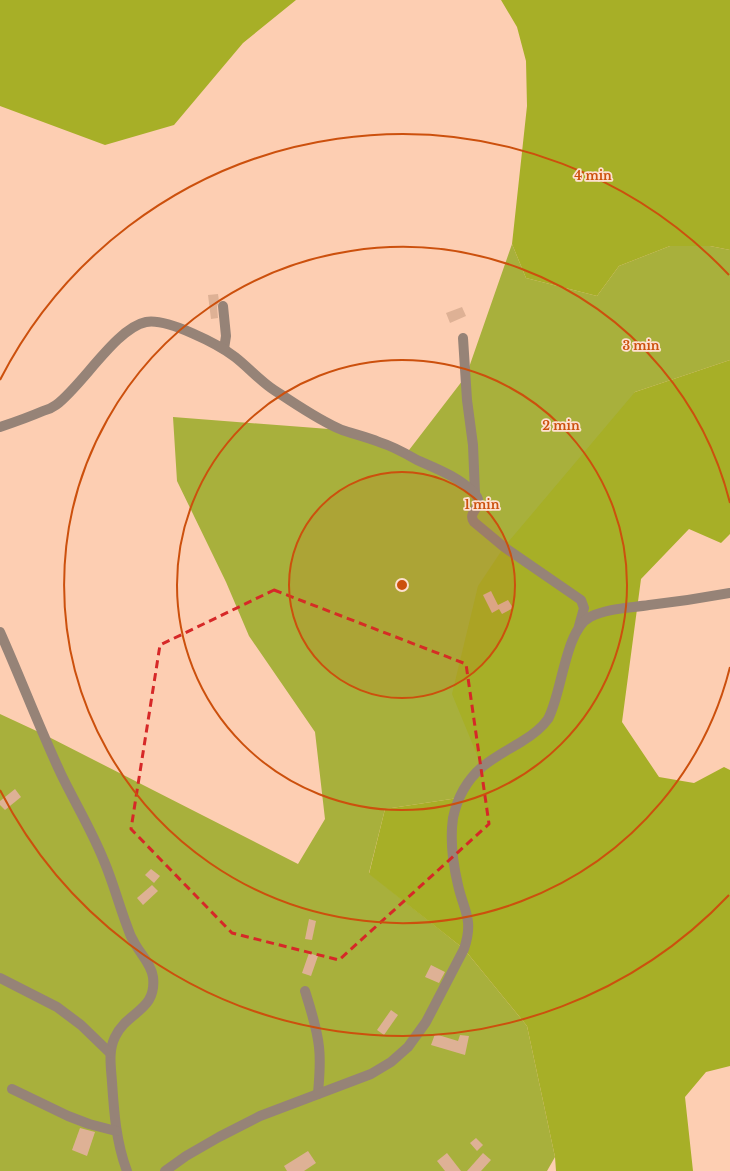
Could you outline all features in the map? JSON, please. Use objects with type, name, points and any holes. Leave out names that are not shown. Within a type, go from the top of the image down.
[{"type":"street","points":[[224,306],[226,336],[224,349]]},
{"type":"street","points":[[0,427],[55,406],[69,394],[119,339],[134,327],[146,322],[160,322],[191,333],[224,349],[272,389],[324,422],[342,430],[391,446],[457,479],[479,499],[479,503],[472,515],[474,522],[504,547],[581,600],[584,608],[583,616],[570,648],[548,718],[536,732],[482,767],[458,798],[453,819],[453,850],[458,885],[468,916],[468,939],[426,1022],[408,1047],[391,1062],[371,1074],[260,1116],[212,1140],[165,1171]]},
{"type":"street","points":[[464,338],[467,400],[473,445],[475,494]]},
{"type":"street","points":[[578,629],[588,618],[600,612],[698,599],[730,593]]},
{"type":"street","points":[[0,632],[43,734],[104,859],[114,884],[122,914],[133,941],[148,964],[153,975],[154,986],[147,1005],[120,1027],[114,1039],[110,1053],[116,1131],[127,1171]]},
{"type":"street","points":[[0,978],[57,1007],[81,1025],[110,1053]]},
{"type":"street","points":[[305,992],[319,1047],[318,1094]]},
{"type":"street","points":[[12,1089],[68,1116],[89,1124],[116,1131]]},
{"type":"highlighted area","points":[[274,590],[466,664],[489,824],[339,960],[232,933],[131,829],[160,645]]},
{"type":"green space","points":[[512,244],[526,278],[597,296],[619,266],[670,246],[710,246],[730,250],[730,360],[635,392],[482,767],[458,798],[385,809],[369,873],[464,949],[527,1026],[555,1157],[547,1171],[0,1171],[0,714],[43,734],[298,864],[325,819],[315,732],[249,636],[226,582],[177,481],[173,417],[342,430],[406,454],[466,376]]},
{"type":"shaded area","points":[[0,0],[296,0],[243,43],[174,125],[105,145],[0,106]]},
{"type":"shaded area","points":[[501,0],[730,0],[730,250],[710,246],[670,246],[619,266],[597,296],[526,278],[512,244],[527,106],[526,61],[517,27]]},
{"type":"shaded area","points":[[730,360],[730,534],[721,543],[689,529],[641,579],[622,722],[659,777],[694,783],[724,767],[730,770],[730,1066],[706,1072],[685,1097],[693,1171],[556,1171],[555,1157],[527,1026],[464,949],[369,874],[385,809],[458,798],[482,767],[452,694],[478,586],[504,547],[635,392]]},
{"type":"building","points":[[218,294],[218,318],[211,319],[208,295]]},
{"type":"building","points":[[462,307],[466,316],[450,323],[446,313]]},
{"type":"building","points":[[491,591],[498,605],[508,600],[513,608],[502,614],[499,609],[492,613],[483,595]]},
{"type":"building","points":[[15,789],[21,797],[5,810],[0,805],[0,801]]},
{"type":"building","points":[[151,869],[160,876],[154,883],[145,875]]},
{"type":"building","points":[[152,885],[158,891],[143,905],[137,898]]},
{"type":"building","points":[[309,919],[316,921],[312,940],[305,939]]},
{"type":"building","points":[[309,953],[318,956],[311,976],[302,973]]},
{"type":"building","points":[[431,965],[445,972],[439,983],[425,977]]},
{"type":"building","points":[[391,1010],[398,1015],[384,1035],[377,1030]]},
{"type":"building","points":[[435,1034],[458,1041],[460,1035],[469,1036],[465,1055],[431,1045]]},
{"type":"building","points":[[80,1128],[95,1132],[87,1156],[72,1150]]},
{"type":"building","points":[[476,1138],[483,1145],[477,1151],[470,1143]]},
{"type":"building","points":[[308,1151],[316,1163],[304,1171],[287,1171],[284,1166]]},
{"type":"building","points":[[447,1153],[461,1171],[445,1171],[437,1161]]},
{"type":"building","points":[[483,1153],[491,1160],[481,1171],[467,1171]]}]
